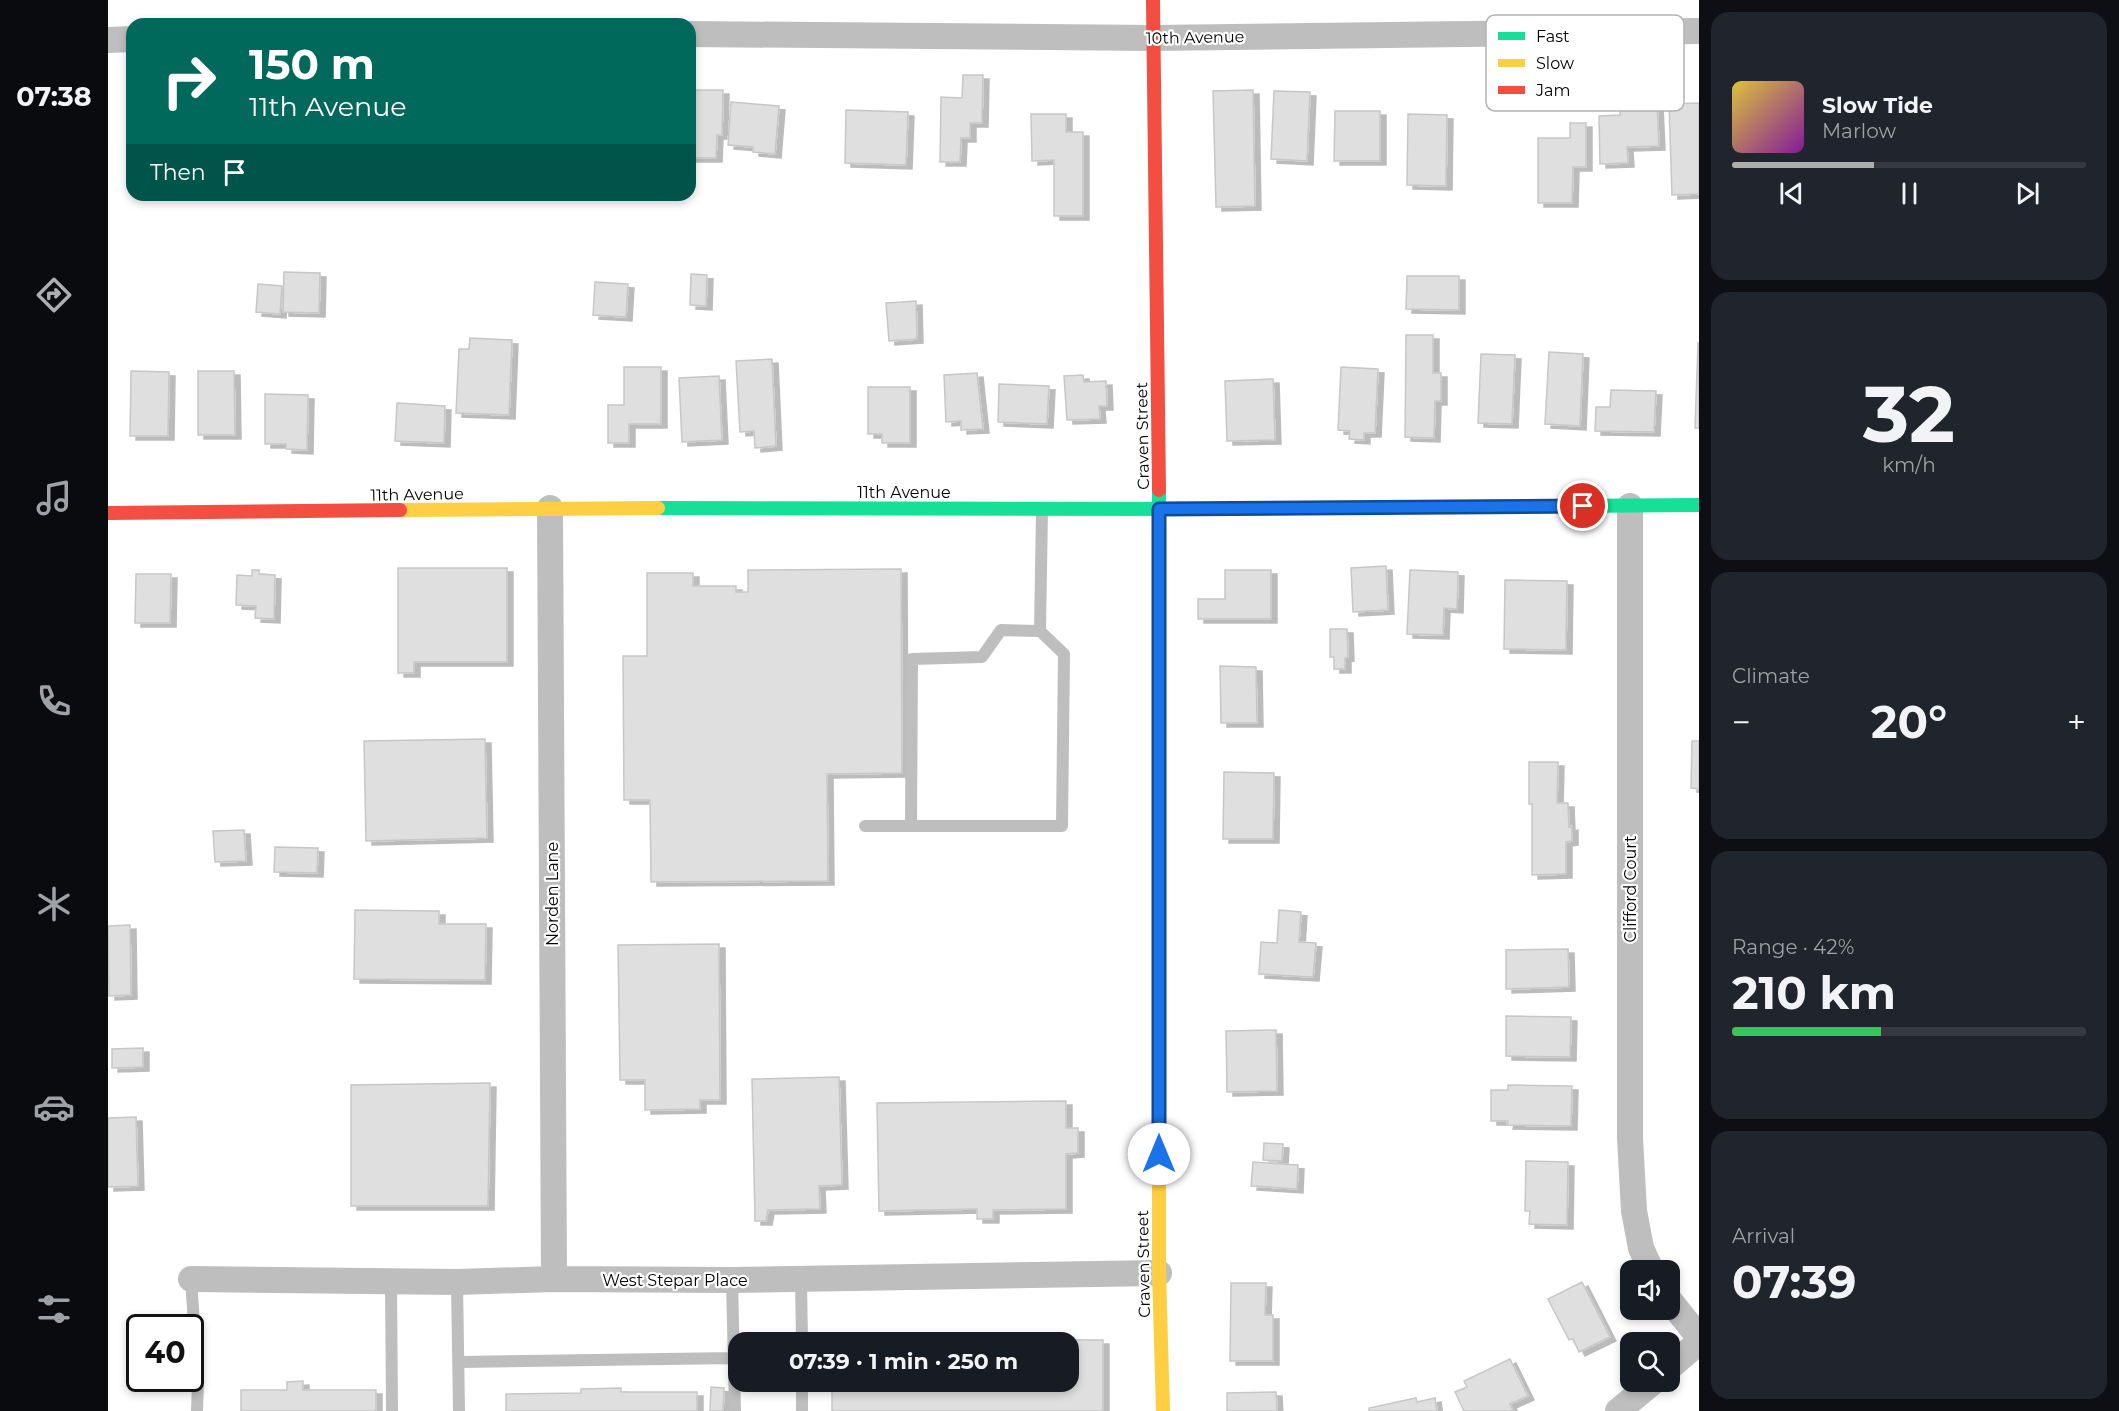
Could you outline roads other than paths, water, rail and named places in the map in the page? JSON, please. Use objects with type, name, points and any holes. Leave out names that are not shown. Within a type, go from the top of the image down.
[{"type":"street","name":"Craven Street","points":[[1153,0],[1159,509],[1159,1273],[1163,1411]]},
{"type":"street","name":"10th Avenue","points":[[1684,32],[1699,32]]},
{"type":"street","name":"10th Avenue","points":[[696,34],[1153,38],[1486,34]]},
{"type":"street","points":[[108,40],[126,39]]},
{"type":"street","name":"11th Avenue","points":[[108,513],[550,508],[1159,509],[1699,505]]},
{"type":"street","name":"Clifford Court","points":[[1630,506],[1630,1138],[1634,1210],[1641,1248],[1646,1260]]},
{"type":"street","name":"Norden Lane","points":[[550,508],[554,1279]]},
{"type":"street","name":"West Stepar Place","points":[[191,1279],[457,1282],[554,1279],[801,1280],[1159,1273]]},
{"type":"street","points":[[1680,1313],[1699,1337]]},
{"type":"street","points":[[1680,1358],[1699,1342]]},
{"type":"street","points":[[1618,1411],[1641,1392]]},
{"type":"lane","points":[[1040,631],[1042,509]]},
{"type":"lane","points":[[865,826],[911,826],[1062,826],[1064,654],[1040,631],[1001,630],[982,657],[912,659],[911,826]]},
{"type":"lane","points":[[191,1279],[198,1382],[197,1411]]},
{"type":"lane","points":[[391,1280],[392,1411]]},
{"type":"lane","points":[[732,1280],[733,1332]]},
{"type":"lane","points":[[801,1280],[802,1332]]},
{"type":"lane","points":[[457,1282],[459,1411]]},
{"type":"lane","points":[[459,1362],[728,1358]]},
{"type":"lane","points":[[735,1392],[735,1411]]},
{"type":"lane","points":[[802,1392],[802,1411]]}]
